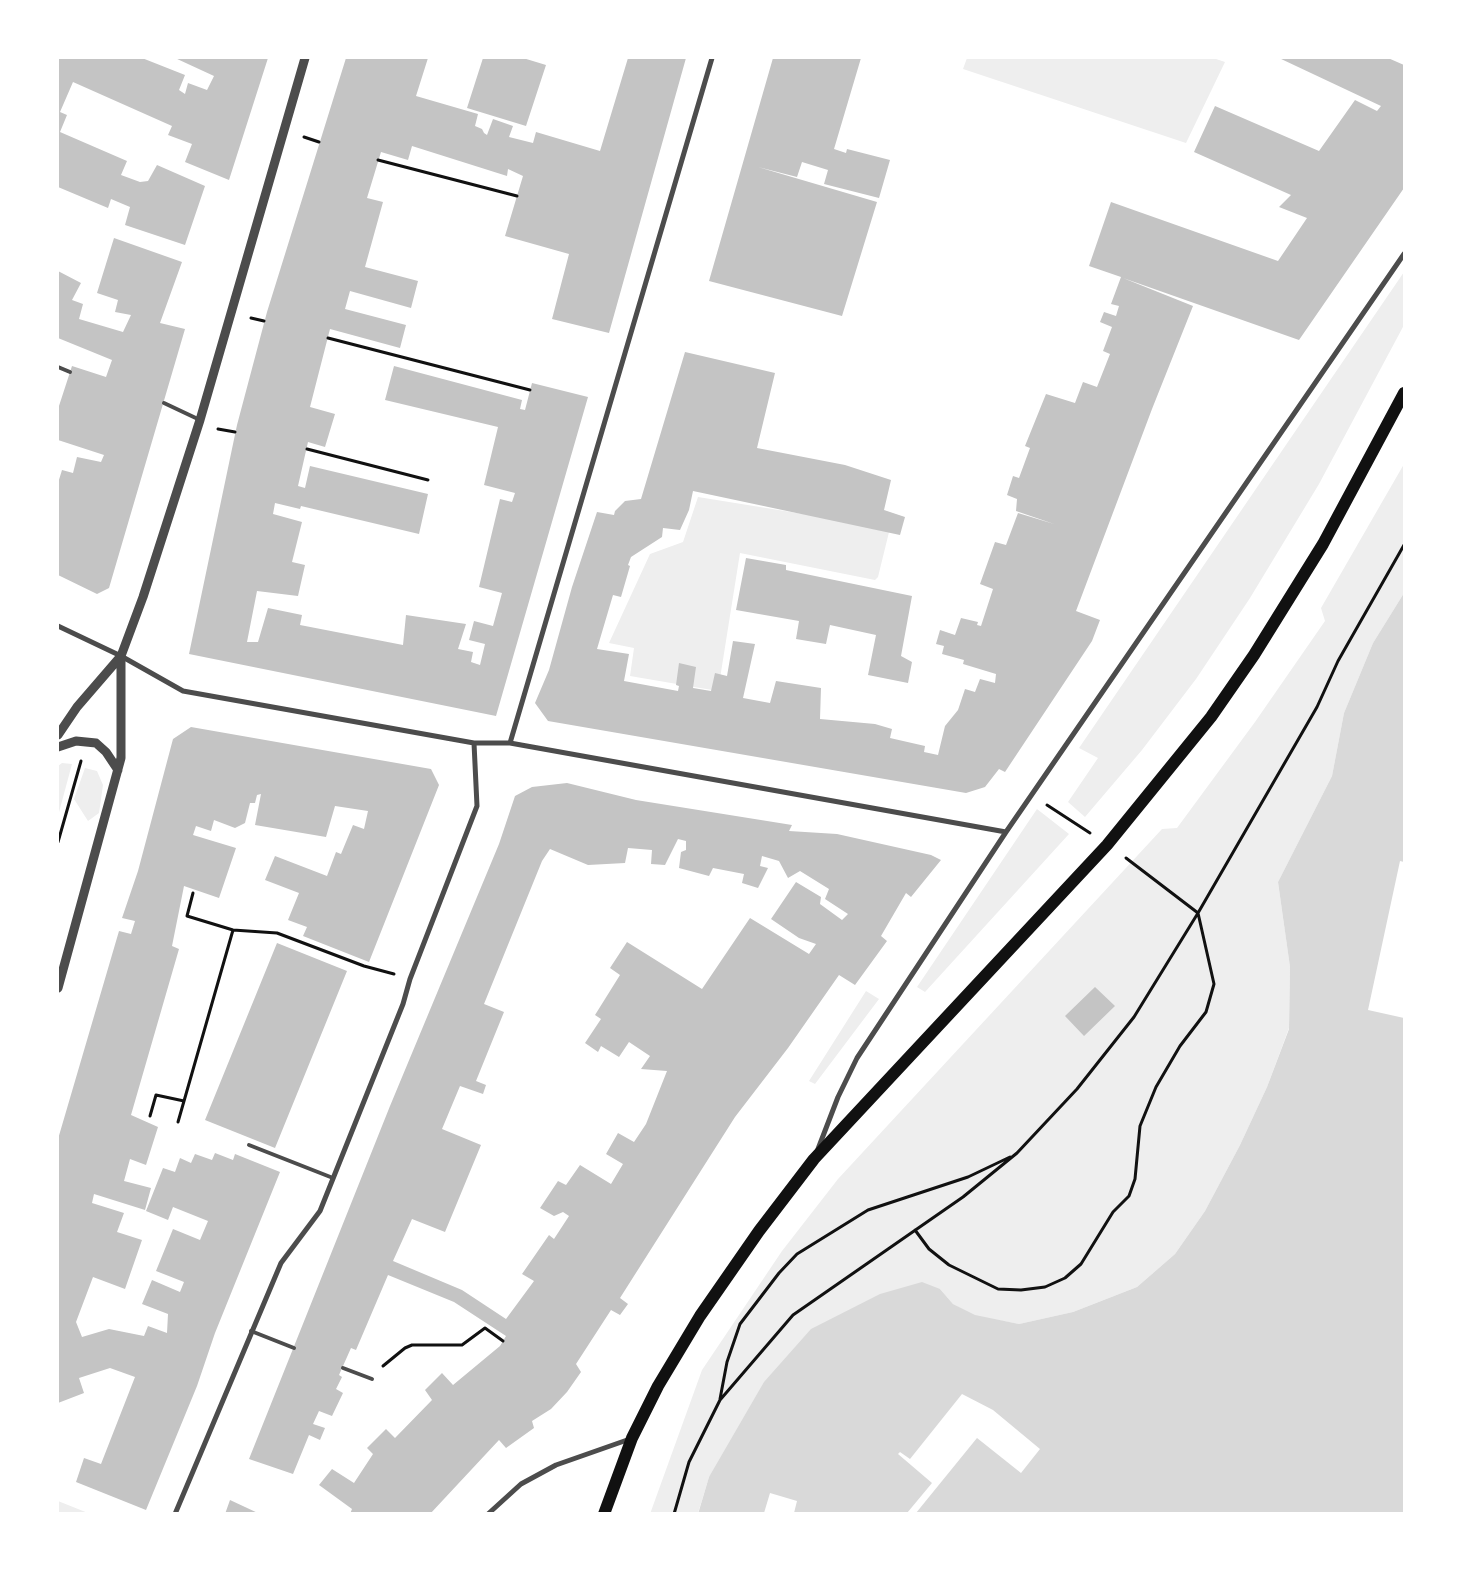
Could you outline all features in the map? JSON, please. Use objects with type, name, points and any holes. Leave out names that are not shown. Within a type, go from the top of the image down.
[{"type":"main road","points":[[604,1514],[632,1438],[658,1386],[700,1316],[758,1231],[814,1159],[1107,845],[1210,717],[1254,655],[1323,544],[1404,393]]},
{"type":"street","points":[[58,988],[118,770],[121,750],[121,656],[145,590],[200,420],[306,58]]},
{"type":"street","points":[[510,743],[712,58]]},
{"type":"street","points":[[814,1159],[838,1097],[857,1058],[1006,832],[1404,254]]},
{"type":"street","points":[[58,626],[121,656],[183,692],[474,743],[510,743],[1006,832]]},
{"type":"street","points":[[58,735],[77,707],[121,656]]},
{"type":"street","points":[[58,747],[76,741],[87,741],[101,747],[118,770]]},
{"type":"street","points":[[174,1514],[281,1263],[320,1211],[403,1004],[410,979],[477,806],[474,743]]},
{"type":"street","points":[[488,1514],[521,1484],[556,1465],[632,1438]]},
{"type":"lane","points":[[58,367],[70,372]]},
{"type":"lane","points":[[164,403],[200,420]]},
{"type":"lane","points":[[250,1145],[332,1178]]},
{"type":"lane","points":[[252,1331],[294,1348]]},
{"type":"lane","points":[[343,1368],[372,1379]]},
{"type":"path","points":[[378,160],[517,196]]},
{"type":"path","points":[[328,338],[530,390]]},
{"type":"path","points":[[306,449],[428,480]]},
{"type":"path","points":[[674,1514],[689,1462],[720,1400],[793,1315],[963,1197],[1017,1153],[1077,1089],[1134,1017],[1198,913],[1317,707],[1338,661],[1404,545]]},
{"type":"path","points":[[58,842],[87,741]]},
{"type":"path","points":[[915,1230],[929,1249],[949,1265],[998,1288],[1021,1290],[1045,1287],[1065,1278],[1081,1264],[1113,1212],[1129,1196],[1135,1179],[1140,1126],[1156,1087],[1180,1046],[1206,1012],[1214,984],[1198,913],[1107,845],[1056,810]]},
{"type":"path","points":[[193,893],[187,916],[233,930],[277,933],[364,966],[410,979]]},
{"type":"path","points":[[178,1122],[233,930]]},
{"type":"path","points":[[150,1116],[156,1095],[184,1101]]},
{"type":"path","points":[[720,1400],[727,1362],[740,1324],[778,1273],[797,1254],[868,1210],[968,1177],[1017,1153]]},
{"type":"path","points":[[372,1379],[405,1348],[412,1346],[462,1345],[485,1328],[503,1341]]},
{"type":"shaded area","points":[[967,58],[1213,58],[1225,62],[1186,143],[963,69]]},
{"type":"shaded area","points":[[1404,272],[1404,325],[1319,484],[1250,598],[1196,679],[1142,750],[1085,817],[1068,802],[1098,758],[1079,748]]},
{"type":"shaded area","points":[[1404,464],[1404,593],[1373,643],[1344,713],[1332,776],[1278,882],[1290,967],[1289,1028],[1267,1087],[1240,1145],[1205,1211],[1175,1254],[1137,1287],[1073,1312],[1019,1324],[975,1316],[953,1304],[940,1289],[709,1477],[698,1513],[650,1514],[702,1370],[782,1251],[838,1179],[1162,829],[1177,828],[1255,722],[1325,621],[1321,608]]},
{"type":"shaded area","points":[[698,497],[890,528],[878,577],[875,580],[740,553],[718,691],[630,676],[634,648],[609,643],[650,554],[683,542]]},
{"type":"shaded area","points":[[1404,593],[1404,1513],[698,1514],[709,1477],[764,1382],[811,1329],[880,1294],[922,1282],[940,1289],[953,1304],[975,1315],[1019,1324],[1073,1312],[1137,1287],[1175,1254],[1205,1211],[1240,1145],[1267,1087],[1289,1029],[1290,967],[1278,882],[1332,776],[1344,713],[1373,643]]},
{"type":"shaded area","points":[[62,763],[72,764],[58,816],[58,766]]},
{"type":"shaded area","points":[[85,768],[97,771],[103,785],[99,813],[88,821],[74,799]]},
{"type":"shaded area","points":[[1037,809],[1069,834],[925,992],[917,987]]},
{"type":"shaded area","points":[[866,991],[879,999],[815,1084],[809,1081]]},
{"type":"shaded area","points":[[58,1501],[88,1513],[58,1513]]},
{"type":"pier","points":[[1400,861],[1404,862],[1404,1018],[1368,1010]]},
{"type":"pier","points":[[962,1394],[993,1410],[1040,1449],[1021,1473],[977,1438],[916,1513],[907,1513],[932,1483],[898,1454],[900,1452],[910,1459]]},
{"type":"pier","points":[[770,1493],[797,1501],[794,1513],[764,1513]]},
{"type":"building","points":[[58,58],[142,58],[185,75],[179,90],[185,94],[188,83],[207,90],[214,76],[175,58],[268,58],[229,180],[185,162],[192,144],[168,135],[172,126],[73,82],[60,112],[67,115],[60,132],[127,161],[121,175],[140,182],[148,181],[157,165],[205,186],[185,245],[125,225],[130,207],[111,199],[108,208],[58,187]]},
{"type":"building","points":[[346,58],[428,58],[416,96],[478,114],[475,126],[482,129],[487,135],[493,119],[513,126],[509,137],[533,143],[536,132],[600,151],[628,58],[686,58],[609,333],[552,319],[569,254],[505,236],[523,176],[508,169],[507,176],[412,146],[408,160],[381,152],[367,198],[383,202],[365,267],[418,281],[411,308],[350,291],[345,309],[406,325],[400,348],[330,329],[310,407],[335,414],[325,447],[308,442],[298,486],[305,488],[310,466],[428,494],[419,534],[301,506],[300,509],[275,503],[273,514],[302,522],[292,562],[305,565],[298,596],[257,591],[247,642],[258,642],[268,608],[302,615],[300,625],[403,645],[406,615],[466,624],[458,649],[473,652],[471,662],[480,665],[485,644],[469,640],[474,621],[493,626],[502,593],[479,587],[500,499],[512,502],[515,493],[484,485],[498,427],[385,400],[394,366],[522,400],[520,409],[525,410],[532,383],[588,397],[496,716],[189,654],[237,425],[267,312]]},
{"type":"building","points":[[483,58],[523,58],[546,65],[526,126],[467,108]]},
{"type":"building","points":[[773,58],[861,58],[834,149],[846,153],[847,149],[890,160],[879,198],[824,184],[828,170],[802,162],[797,177],[758,167],[877,202],[842,316],[709,281]]},
{"type":"building","points":[[1279,58],[1388,58],[1404,65],[1404,188],[1299,340],[1123,278],[1193,306],[1076,611],[1100,620],[1092,641],[1005,772],[999,769],[985,787],[966,793],[548,721],[535,703],[549,670],[572,587],[597,512],[614,515],[615,511],[625,501],[641,499],[685,352],[775,373],[757,448],[845,465],[891,480],[884,510],[905,517],[900,535],[693,491],[689,510],[680,530],[663,528],[662,537],[631,557],[621,597],[613,595],[597,649],[629,654],[624,681],[678,691],[679,686],[676,685],[679,663],[696,667],[693,688],[711,691],[715,673],[727,676],[733,641],[755,644],[743,698],[770,703],[776,681],[821,688],[820,719],[875,724],[892,729],[890,738],[925,746],[924,752],[938,755],[945,726],[958,710],[965,689],[975,692],[980,679],[995,683],[996,674],[963,664],[964,660],[942,654],[944,646],[936,644],[940,630],[955,635],[961,618],[978,622],[977,625],[981,626],[993,589],[980,584],[995,542],[1006,545],[1018,513],[1054,524],[1016,511],[1017,499],[1007,495],[1013,476],[1019,478],[1030,448],[1025,446],[1046,394],[1075,403],[1083,382],[1097,387],[1110,354],[1103,351],[1112,327],[1100,322],[1104,312],[1116,316],[1119,306],[1111,304],[1121,277],[1089,266],[1111,202],[1278,261],[1307,218],[1279,207],[1291,195],[1194,152],[1215,106],[1319,151],[1355,100],[1377,111],[1381,106]]},
{"type":"building","points":[[114,238],[182,262],[160,323],[185,329],[109,588],[97,594],[58,575],[58,483],[62,470],[73,473],[77,457],[101,462],[104,455],[58,440],[58,409],[72,366],[106,377],[112,360],[58,338],[58,271],[81,283],[72,300],[83,304],[79,319],[123,332],[131,315],[115,312],[118,300],[97,293]]},
{"type":"building","points":[[746,558],[786,565],[786,570],[912,596],[901,656],[912,662],[908,683],[868,675],[876,635],[830,625],[826,644],[796,639],[799,621],[736,610]]},
{"type":"building","points":[[191,727],[431,769],[439,785],[369,962],[303,936],[307,927],[288,920],[299,893],[265,880],[275,856],[327,876],[336,852],[341,854],[353,825],[364,829],[368,811],[335,806],[326,837],[255,825],[261,794],[257,795],[255,803],[250,803],[245,823],[235,828],[214,820],[211,831],[196,826],[193,835],[236,848],[219,898],[184,886],[172,946],[179,949],[131,1115],[158,1127],[146,1165],[130,1159],[124,1181],[151,1188],[145,1210],[94,1194],[92,1203],[124,1213],[117,1232],[142,1240],[125,1289],[93,1277],[76,1322],[82,1337],[109,1329],[144,1336],[148,1326],[167,1333],[168,1314],[142,1304],[152,1280],[180,1292],[184,1282],[156,1271],[173,1229],[200,1240],[208,1221],[173,1207],[168,1220],[146,1211],[163,1168],[175,1172],[180,1158],[191,1163],[195,1154],[212,1160],[215,1153],[233,1160],[235,1154],[280,1172],[215,1333],[197,1386],[146,1510],[76,1482],[84,1458],[101,1464],[135,1377],[110,1368],[79,1378],[84,1393],[58,1403],[58,1139],[119,931],[131,934],[135,921],[122,918],[138,871],[173,739]]},
{"type":"building","points":[[567,783],[636,800],[792,825],[789,831],[837,834],[931,855],[941,860],[911,897],[906,893],[881,936],[887,941],[855,985],[839,975],[788,1048],[735,1117],[620,1298],[628,1304],[620,1315],[611,1310],[576,1364],[581,1372],[567,1392],[551,1409],[532,1421],[534,1428],[506,1448],[499,1440],[430,1514],[350,1514],[352,1509],[319,1485],[332,1469],[354,1483],[373,1454],[367,1448],[386,1429],[395,1438],[432,1400],[425,1390],[442,1373],[453,1385],[500,1346],[506,1336],[454,1302],[388,1275],[356,1350],[351,1348],[339,1375],[342,1377],[336,1389],[343,1393],[332,1416],[319,1411],[313,1424],[325,1428],[320,1440],[309,1435],[293,1474],[249,1459],[390,1106],[499,844],[515,796],[532,787]],"holes":[[[678,839],[686,841],[686,850],[681,852],[679,868],[709,876],[713,868],[744,874],[742,883],[758,888],[768,868],[760,866],[762,856],[779,861],[788,878],[800,871],[829,889],[825,899],[848,914],[842,920],[820,904],[821,897],[796,882],[771,919],[799,938],[816,944],[809,954],[750,918],[702,989],[627,942],[610,968],[620,975],[595,1015],[601,1019],[585,1043],[598,1052],[601,1046],[619,1057],[629,1042],[650,1056],[641,1069],[667,1071],[646,1124],[634,1142],[618,1133],[606,1154],[623,1164],[611,1184],[580,1165],[566,1185],[558,1181],[540,1208],[554,1216],[563,1212],[569,1216],[554,1239],[549,1235],[522,1274],[534,1281],[506,1319],[462,1290],[393,1261],[412,1219],[445,1232],[481,1145],[442,1129],[460,1086],[483,1094],[486,1085],[476,1081],[504,1012],[484,1004],[542,861],[550,849],[588,865],[625,863],[628,848],[652,850],[651,864],[665,865]]]},
{"type":"building","points":[[277,943],[347,971],[275,1148],[205,1120]]},
{"type":"building","points":[[1095,987],[1115,1006],[1084,1036],[1065,1016]]},
{"type":"building","points":[[230,1500],[260,1514],[225,1514]]}]
